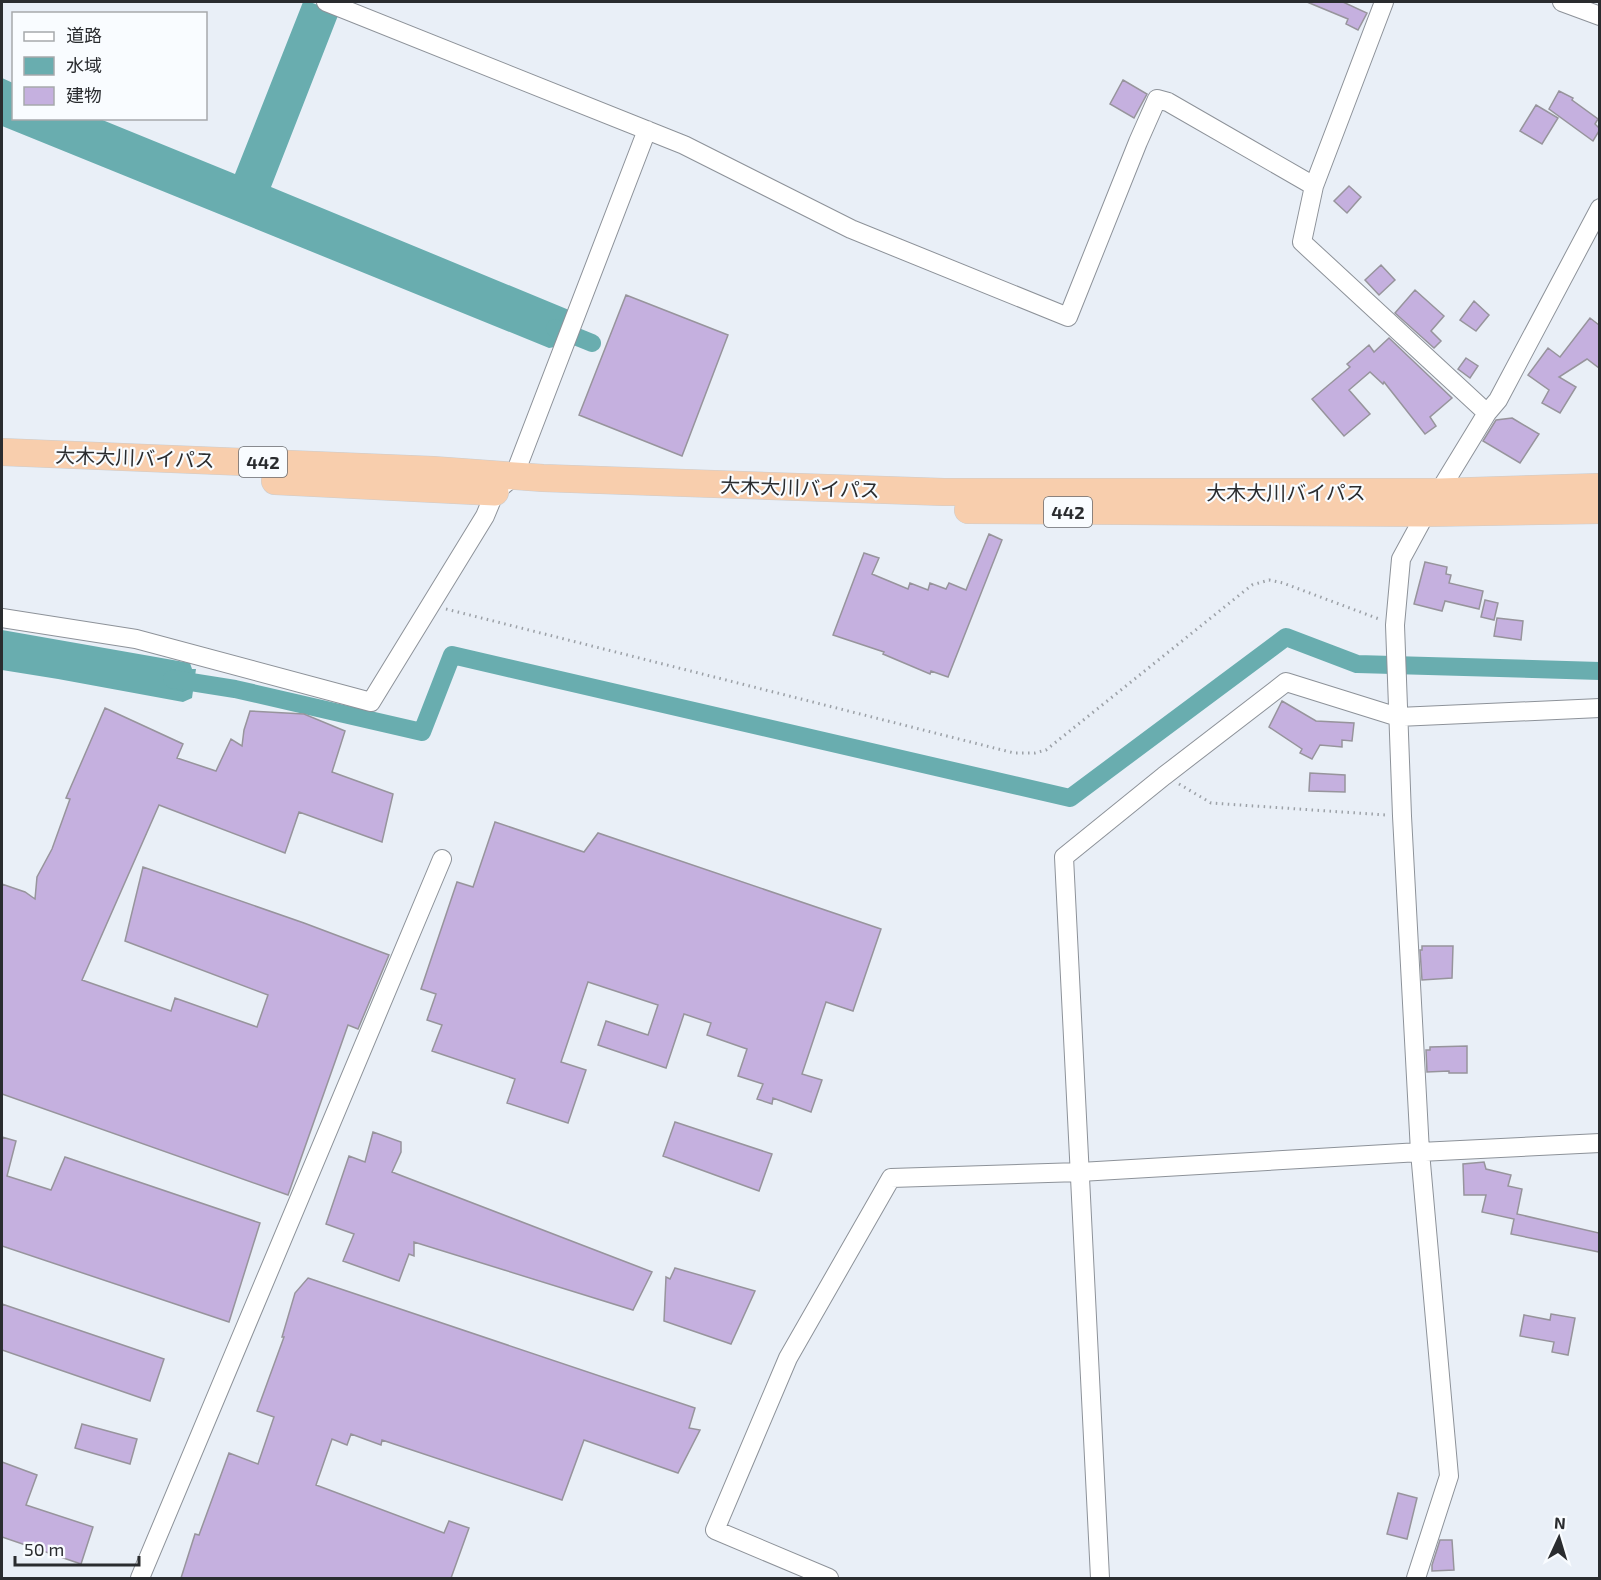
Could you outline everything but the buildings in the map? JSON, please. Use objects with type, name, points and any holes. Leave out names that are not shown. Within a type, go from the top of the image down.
[{"type":"highway","name":"大木大川バイパス","points":[[2,452],[422,469],[522,485]]},
{"type":"highway","name":"大木大川バイパス","points":[[2,469],[522,485],[1433,503],[1599,510]]},
{"type":"highway","name":"大木大川バイパス","points":[[1433,503],[1599,488]]},
{"type":"street","points":[[326,2],[356,7],[684,145],[851,229],[1068,317],[1157,99],[1168,102],[1314,186]]},
{"type":"street","points":[[1384,2],[1314,186],[1302,242],[1487,413]]},
{"type":"street","points":[[1562,2],[1599,16]]},
{"type":"street","points":[[2,618],[136,639],[371,702],[485,516],[522,485],[647,130]]},
{"type":"street","points":[[1416,1578],[1449,1476],[1420,1152],[1402,816],[1395,653],[1401,559],[1487,413],[1498,400],[1599,208]]},
{"type":"street","points":[[1100,1578],[1064,857],[1286,682],[1398,717],[1599,708]]},
{"type":"street","points":[[140,1578],[442,859]]},
{"type":"street","points":[[829,1578],[715,1530],[788,1358],[891,1178],[1080,1172],[1599,1143]]},
{"type":"path","points":[[431,605],[1014,753],[1035,753],[1046,750],[1252,585],[1269,580],[1283,583],[1395,625]]},
{"type":"path","points":[[1164,776],[1211,803],[1402,816]]},
{"type":"water","points":[[303,2],[310,2],[339,13],[271,187],[569,310],[555,347],[549,348],[2,126],[2,78],[12,83],[12,120],[102,120],[235,174]]},
{"type":"water","points":[[2,630],[190,663],[192,669],[196,669],[192,698],[183,702],[2,670]]},
{"type":"waterway","points":[[555,328],[592,343]]},
{"type":"waterway","points":[[172,679],[235,689],[422,732],[452,655],[1070,798],[1286,637],[1357,664],[1600,671]]}]
